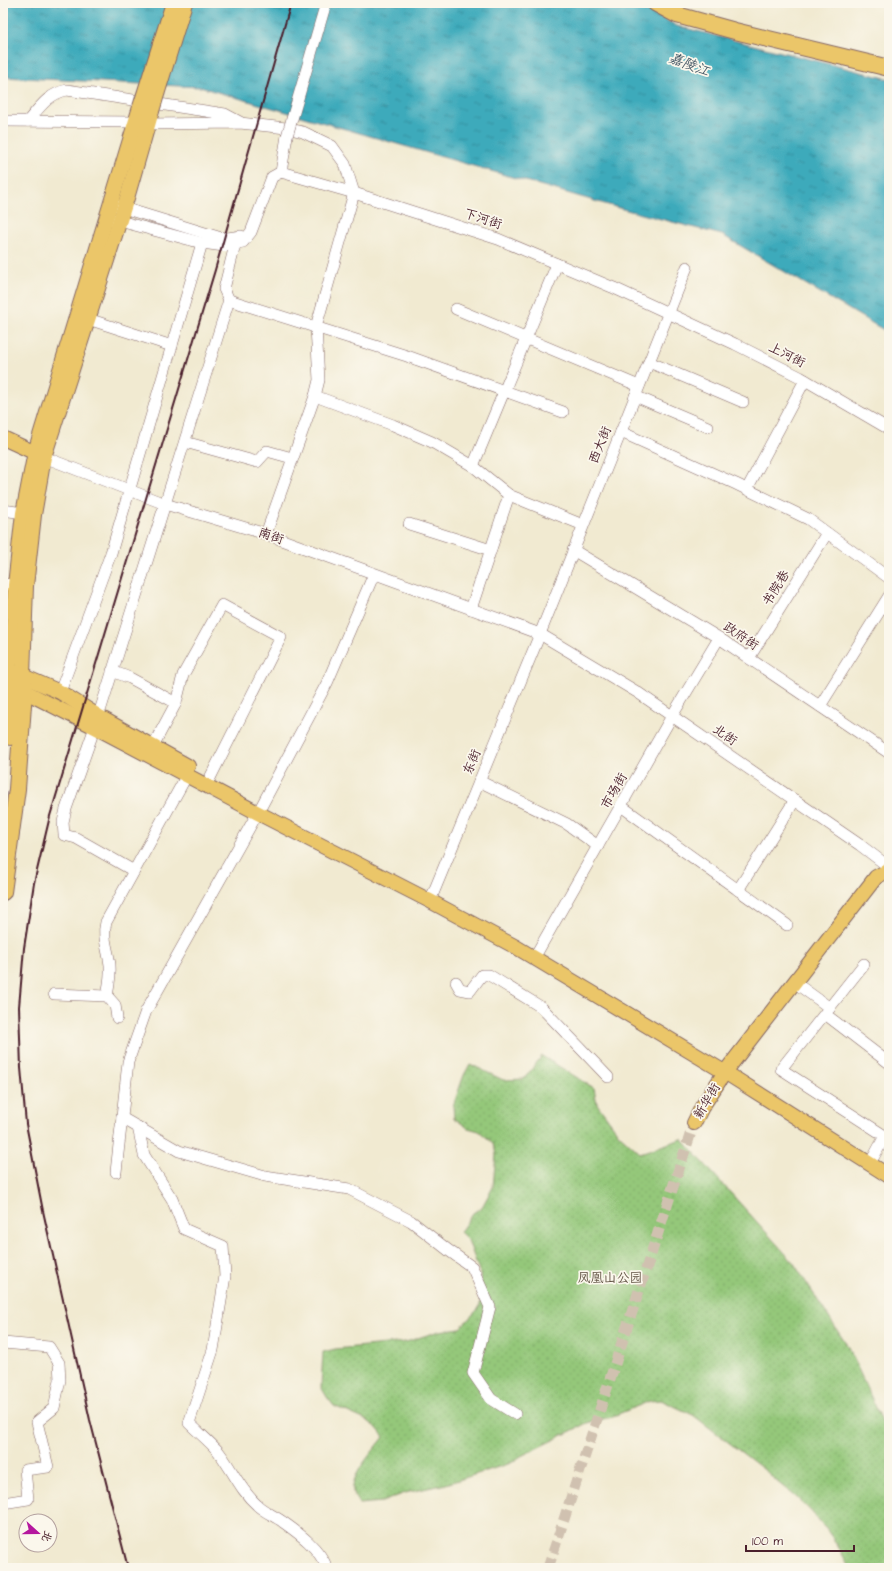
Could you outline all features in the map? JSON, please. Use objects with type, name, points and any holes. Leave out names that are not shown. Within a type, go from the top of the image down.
[{"type":"highway","points":[[655,3],[676,15],[735,31],[889,68]]},
{"type":"highway","points":[[3,824],[11,722],[12,680]]},
{"type":"highway","points":[[3,892],[17,789],[12,680]]},
{"type":"main road","points":[[12,680],[9,584],[23,513],[144,116],[173,3]]},
{"type":"main road","points":[[144,116],[185,3]]},
{"type":"main road","points":[[12,680],[26,586],[40,454],[88,319],[115,213]]},
{"type":"main road","name":"南街","points":[[3,438],[40,454]]},
{"type":"main road","points":[[12,680],[60,692],[96,722],[186,775],[260,810],[432,897],[536,955],[889,1168]]},
{"type":"main road","points":[[12,680],[96,722],[153,746],[210,778],[260,810]]},
{"type":"main road","points":[[730,1071],[801,987],[889,870]]},
{"type":"main road","points":[[730,1071],[876,877],[889,870]]},
{"type":"main road","points":[[730,1071],[889,1176]]},
{"type":"street","points":[[115,213],[243,242],[251,232],[272,178],[281,172],[288,136],[326,3]]},
{"type":"street","points":[[28,121],[40,105],[50,96],[61,92],[74,90],[225,114],[240,123]]},
{"type":"street","points":[[3,121],[144,116],[286,128],[304,132],[332,146],[345,164],[354,193],[316,327],[319,380],[266,534]]},
{"type":"street","name":"下河街","points":[[281,172],[354,193],[498,239],[669,313]]},
{"type":"street","points":[[115,213],[202,243],[224,246],[236,240]]},
{"type":"street","points":[[134,871],[76,838],[64,835],[63,822],[229,300],[224,289],[236,240]]},
{"type":"street","points":[[60,692],[111,553],[202,243]]},
{"type":"street","points":[[473,466],[557,264]]},
{"type":"street","name":"西大街","points":[[540,634],[687,268]]},
{"type":"street","points":[[229,300],[407,356],[563,412]]},
{"type":"street","points":[[456,310],[526,339],[708,426]]},
{"type":"street","name":"上河街","points":[[669,313],[735,344],[805,380],[889,429]]},
{"type":"street","points":[[88,319],[172,346]]},
{"type":"street","points":[[649,362],[743,402]]},
{"type":"street","points":[[747,489],[805,380]]},
{"type":"street","points":[[314,396],[393,425],[432,442],[473,466],[509,495],[583,524]]},
{"type":"street","points":[[621,432],[747,489],[808,519],[889,578]]},
{"type":"street","points":[[185,442],[257,462],[267,451],[292,458]]},
{"type":"street","name":"南街","points":[[40,454],[165,504],[266,534],[540,634]]},
{"type":"street","points":[[471,609],[509,495]]},
{"type":"street","points":[[3,510],[23,513]]},
{"type":"street","points":[[409,524],[491,550]]},
{"type":"street","name":"书院巷","points":[[749,658],[827,532]]},
{"type":"street","name":"政府街","points":[[573,550],[719,638],[889,753]]},
{"type":"street","points":[[116,1172],[128,1062],[146,1011],[260,810],[327,684],[374,574]]},
{"type":"street","points":[[820,706],[889,596]]},
{"type":"street","points":[[153,746],[176,704],[183,675],[222,605],[281,637],[210,778]]},
{"type":"street","name":"北街","points":[[540,634],[637,692],[860,845],[889,870]]},
{"type":"street","name":"东街","points":[[432,897],[540,634]]},
{"type":"street","name":"市场街","points":[[536,955],[672,716],[719,638]]},
{"type":"street","points":[[112,671],[130,678],[176,704]]},
{"type":"street","points":[[107,996],[110,981],[110,965],[104,939],[105,928],[109,916],[186,775]]},
{"type":"street","points":[[479,781],[567,824],[598,846]]},
{"type":"street","points":[[738,890],[795,800]]},
{"type":"street","points":[[621,806],[787,926]]},
{"type":"street","points":[[864,964],[781,1069],[887,1137],[873,1158]]},
{"type":"street","points":[[456,982],[460,989],[470,991],[482,975],[489,975],[541,1006],[608,1077]]},
{"type":"street","points":[[801,987],[889,1064]]},
{"type":"street","points":[[54,994],[107,996],[115,1005],[117,1018]]},
{"type":"street","points":[[122,1118],[179,1151],[258,1174],[349,1189],[411,1221],[448,1250],[472,1266],[490,1307],[473,1373],[491,1399],[515,1414]]},
{"type":"street","points":[[138,1128],[144,1155],[172,1199],[184,1229],[223,1246],[225,1276],[213,1350],[189,1423],[217,1450],[239,1480],[241,1487],[258,1506],[284,1522],[309,1542],[321,1557],[327,1568]]},
{"type":"street","points":[[3,1343],[49,1347],[59,1363],[60,1380],[54,1408],[37,1422],[48,1467],[25,1470],[28,1499],[3,1503]]},
{"type":"green space","name":"凤凰山公园","points":[[542,1056],[594,1088],[597,1104],[619,1134],[640,1153],[682,1139],[793,1262],[848,1347],[889,1436],[889,1568],[849,1568],[833,1538],[819,1520],[795,1496],[767,1472],[693,1415],[661,1400],[650,1401],[611,1417],[587,1423],[521,1456],[511,1463],[446,1484],[405,1493],[382,1502],[359,1504],[354,1495],[354,1480],[363,1464],[384,1437],[377,1428],[368,1421],[334,1406],[327,1397],[321,1387],[323,1352],[335,1349],[406,1342],[439,1331],[460,1328],[479,1308],[482,1297],[480,1273],[468,1240],[460,1232],[473,1213],[482,1207],[493,1187],[496,1154],[493,1143],[479,1131],[468,1128],[454,1118],[453,1106],[464,1075],[470,1064],[503,1080],[524,1079]]},
{"type":"water","name":"嘉陵江","points":[[3,3],[637,3],[677,26],[889,79],[889,333],[722,235],[619,208],[200,87],[3,77]]},
{"type":"tunnel","points":[[548,1568],[694,1123]]},
{"type":"railway","points":[[128,1568],[90,1420],[43,1211],[26,1124],[21,1068],[19,1007],[24,948],[34,883],[50,816],[215,270],[291,3]]}]
